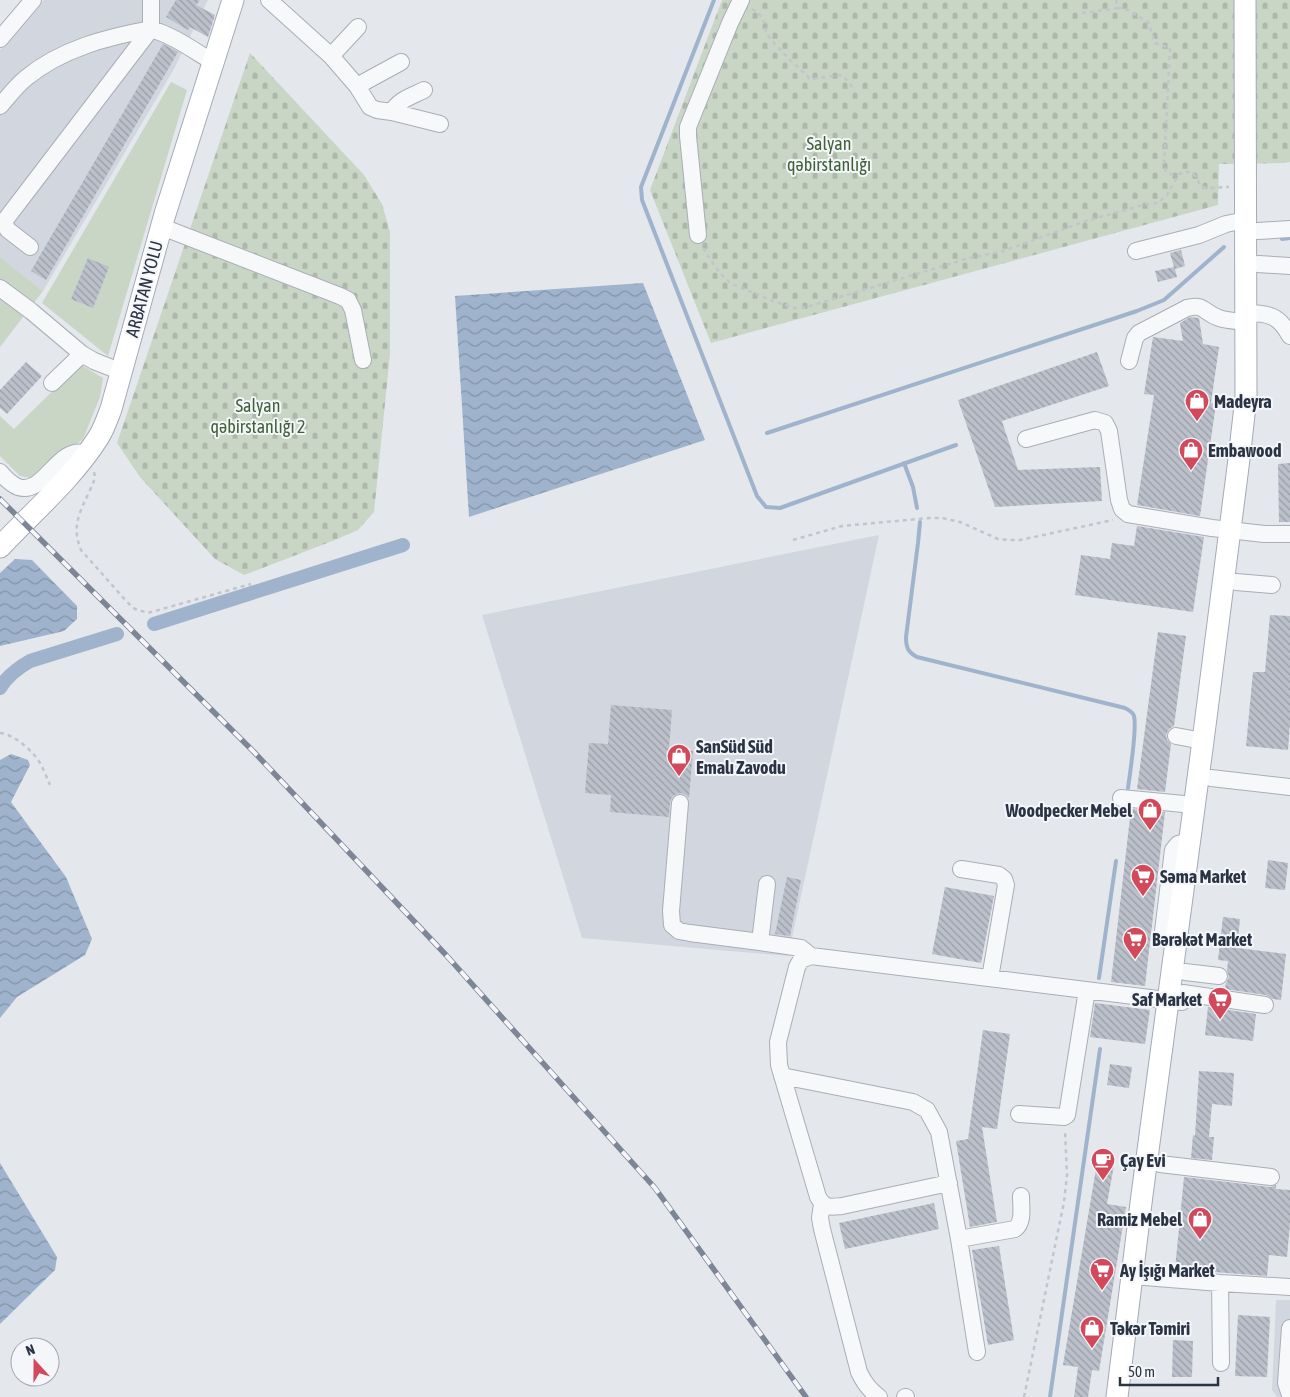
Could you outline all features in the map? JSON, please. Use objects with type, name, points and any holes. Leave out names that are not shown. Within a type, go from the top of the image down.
[{"type":"main road","name":"ARBATAN YOLU","points":[[0,547],[87,454],[105,425],[122,372],[162,226],[233,0]]},
{"type":"main road","points":[[1245,0],[1246,187],[1258,264],[1250,316]]},
{"type":"main road","points":[[1130,1397],[1139,1277],[1179,992],[1212,778],[1236,582],[1239,459],[1246,397],[1250,316],[1256,0]]},
{"type":"main road","points":[[1117,1397],[1160,1164],[1179,992],[1175,945],[1203,741],[1236,531]]},
{"type":"street","points":[[0,39],[33,0]]},
{"type":"street","points":[[30,247],[8,230],[5,225],[6,218],[151,29],[150,0]]},
{"type":"street","points":[[269,0],[331,56],[357,86],[370,107],[440,124]]},
{"type":"street","points":[[698,235],[688,127],[712,66],[741,1]]},
{"type":"street","points":[[331,56],[358,27]]},
{"type":"street","points":[[0,106],[27,77],[60,56],[128,34],[151,29],[176,39],[213,62]]},
{"type":"street","points":[[357,86],[401,62]]},
{"type":"street","points":[[392,112],[401,102],[424,90]]},
{"type":"street","points":[[1136,251],[1199,235],[1226,224],[1290,229]]},
{"type":"street","points":[[162,226],[348,300],[353,310],[363,360]]},
{"type":"street","points":[[1258,264],[1290,266]]},
{"type":"street","points":[[0,288],[31,311],[82,354],[122,372]]},
{"type":"street","points":[[1129,361],[1135,338],[1139,333],[1186,308],[1195,306],[1201,307],[1218,318],[1226,320],[1270,315],[1285,328],[1290,336]]},
{"type":"street","points":[[52,383],[82,354]]},
{"type":"street","points":[[1026,439],[1095,420],[1105,423],[1109,431],[1119,500],[1122,509],[1128,514],[1236,531],[1290,534]]},
{"type":"street","points":[[0,472],[17,487],[27,488],[39,482],[69,455],[76,452],[87,454]]},
{"type":"street","points":[[1236,582],[1272,585]]},
{"type":"street","points":[[1176,736],[1203,741]]},
{"type":"street","points":[[1212,778],[1290,787]]},
{"type":"street","points":[[1121,798],[1194,805]]},
{"type":"street","points":[[680,803],[672,925],[679,931],[690,933],[801,948],[811,956]]},
{"type":"street","points":[[961,870],[999,875],[1004,879],[1006,885],[990,978]]},
{"type":"street","points":[[760,942],[768,884]]},
{"type":"street","points":[[949,1183],[842,1206],[831,1207],[822,1204],[818,1198],[782,1076],[778,1053],[778,1042],[796,967],[801,960],[811,956],[1087,990],[1179,992],[1265,1005]]},
{"type":"street","points":[[1179,992],[1219,976]]},
{"type":"street","points":[[1019,1114],[1064,1117],[1067,1115],[1087,990]]},
{"type":"street","points":[[782,1076],[913,1102],[927,1110],[939,1132],[977,1352]]},
{"type":"street","points":[[1160,1164],[1271,1177]]},
{"type":"street","points":[[959,1239],[1015,1229],[1019,1225],[1021,1218],[1021,1196]]},
{"type":"street","points":[[822,1204],[820,1218],[822,1229],[859,1372],[865,1385],[879,1397]]},
{"type":"street","points":[[1139,1277],[1290,1286]]},
{"type":"street","points":[[1220,1283],[1221,1363]]},
{"type":"street","points":[[1290,1328],[1286,1383],[1290,1395]]},
{"type":"path","points":[[1116,0],[1118,8]]},
{"type":"path","points":[[741,1],[759,13],[768,35],[809,78],[839,75],[844,77],[855,90]]},
{"type":"path","points":[[1082,14],[1124,8],[1148,22],[1155,43],[1170,48],[1164,166],[1166,171],[1177,178]]},
{"type":"path","points":[[698,235],[702,247],[719,272],[730,283],[772,301],[795,308],[807,307],[966,259],[1003,251],[1083,222],[1146,204],[1158,203],[1167,196],[1179,174],[1195,174],[1200,185],[1206,188],[1246,187]]},
{"type":"path","points":[[87,454],[96,478],[81,509],[76,527],[77,540],[81,550],[127,602],[135,608],[148,613],[251,584]]},
{"type":"path","points":[[792,540],[842,526],[942,518],[960,522],[998,539],[1020,540],[1107,522],[1128,514]]},
{"type":"path","points":[[0,733],[7,734],[25,746],[40,762],[50,785]]},
{"type":"path","points":[[1024,1397],[1064,1202],[1066,1175],[1064,1117]]},
{"type":"shaded area","points":[[44,0],[208,0],[174,69],[43,291],[0,257],[0,50]]},
{"type":"shaded area","name":"SanSüd Süd Emalı Zavodu","points":[[879,535],[788,956],[582,938],[482,615]]},
{"type":"shaded area","points":[[1276,1300],[1290,1300],[1290,1397],[1277,1397],[1272,1390]]},
{"type":"green space","name":"Salyan qəbirstanlığı","points":[[722,0],[1290,0],[1290,162],[1219,164],[1218,205],[711,343],[650,190]]},
{"type":"green space","name":"Salyan qəbirstanlığı 2","points":[[250,53],[364,175],[382,204],[390,232],[390,354],[374,512],[358,530],[244,575],[215,559],[140,477],[117,443]]},
{"type":"green space","points":[[171,82],[187,90],[108,356],[42,303]]},
{"type":"green space","points":[[0,257],[43,291],[0,347]]},
{"type":"green space","points":[[80,364],[103,378],[100,397],[83,439],[32,478],[20,476],[0,456],[0,416],[14,429]]},
{"type":"water","points":[[643,283],[705,440],[469,517],[455,296]]},
{"type":"water","points":[[15,559],[32,560],[77,606],[77,619],[64,631],[0,646],[0,573]]},
{"type":"water","points":[[11,754],[28,760],[30,765],[11,802],[66,877],[92,939],[85,955],[17,997],[0,1018],[0,760]]},
{"type":"water","points":[[0,1163],[57,1257],[55,1270],[0,1324]]},
{"type":"building","points":[[176,0],[200,0],[196,5],[215,15],[208,37],[190,27],[188,30],[166,17]]},
{"type":"building","points":[[163,44],[178,52],[46,280],[31,271]]},
{"type":"building","points":[[1181,250],[1185,266],[1175,269],[1177,277],[1158,282],[1155,271],[1174,267],[1170,253]]},
{"type":"building","points":[[88,258],[109,267],[93,308],[71,299]]},
{"type":"building","points":[[1190,317],[1199,318],[1203,344],[1219,347],[1211,403],[1216,404],[1200,516],[1137,505],[1154,395],[1144,394],[1153,337],[1183,341],[1180,323]]},
{"type":"building","points":[[1097,352],[1109,386],[1002,421],[1018,470],[1100,467],[1102,501],[995,507],[958,400]]},
{"type":"building","points":[[26,362],[42,376],[7,414],[0,408],[0,390]]},
{"type":"building","points":[[1290,463],[1290,522],[1279,522],[1278,464]]},
{"type":"building","points":[[1137,526],[1204,537],[1193,612],[1075,595],[1081,555],[1110,559],[1112,543],[1134,546]]},
{"type":"building","points":[[1270,615],[1290,616],[1290,723],[1288,750],[1246,746],[1253,672],[1265,672]]},
{"type":"building","points":[[1158,632],[1186,636],[1174,726],[1169,729],[1166,735],[1167,740],[1171,744],[1165,792],[1137,789]]},
{"type":"building","points":[[611,705],[672,710],[669,749],[693,751],[689,798],[681,793],[672,797],[669,817],[610,812],[611,795],[585,793],[589,743],[608,744]]},
{"type":"building","points":[[1131,809],[1165,812],[1145,986],[1111,982]]},
{"type":"building","points":[[1268,860],[1288,863],[1285,890],[1265,888]]},
{"type":"building","points":[[787,877],[801,880],[790,936],[775,934]]},
{"type":"building","points":[[945,887],[994,896],[981,963],[932,954]]},
{"type":"building","points":[[1223,917],[1240,919],[1237,948],[1286,954],[1281,1000],[1273,999],[1266,995],[1225,989],[1229,977],[1227,970],[1228,961],[1218,960]]},
{"type":"building","points":[[1095,1003],[1150,1010],[1145,1044],[1090,1037]]},
{"type":"building","points":[[1208,1007],[1256,1014],[1253,1041],[1205,1035]]},
{"type":"building","points":[[983,1030],[1010,1034],[997,1129],[982,1127],[997,1222],[970,1227],[956,1141],[968,1139]]},
{"type":"building","points":[[1110,1064],[1132,1067],[1129,1088],[1107,1085]]},
{"type":"building","points":[[1199,1071],[1234,1073],[1232,1106],[1212,1104],[1209,1137],[1214,1137],[1212,1160],[1191,1158],[1193,1135],[1195,1136]]},
{"type":"building","points":[[1097,1163],[1114,1165],[1107,1204],[1126,1207],[1099,1371],[1092,1370],[1088,1397],[1074,1397],[1078,1367],[1063,1365]]},
{"type":"building","points":[[1184,1177],[1270,1187],[1276,1185],[1276,1189],[1290,1190],[1290,1224],[1287,1257],[1269,1255],[1267,1276],[1175,1269]]},
{"type":"building","points":[[934,1203],[939,1229],[845,1249],[839,1223]]},
{"type":"building","points":[[999,1246],[1014,1340],[988,1345],[972,1250]]},
{"type":"building","points":[[1238,1315],[1270,1317],[1267,1377],[1235,1376]]},
{"type":"building","points":[[1173,1340],[1193,1341],[1192,1377],[1172,1377]]},
{"type":"waterway","points":[[714,0],[641,187],[642,200],[757,496],[766,507],[780,508],[956,445]]},
{"type":"waterway","points":[[1282,239],[1290,238]]},
{"type":"waterway","points":[[767,433],[1137,311],[1164,300],[1224,247]]},
{"type":"waterway","points":[[904,463],[913,487],[917,508]]},
{"type":"waterway","points":[[920,522],[906,637],[907,647],[911,653],[917,657],[1129,710],[1134,716],[1135,730],[1128,788]]},
{"type":"waterway","points":[[154,624],[403,545]]},
{"type":"waterway","points":[[0,688],[13,673],[30,661],[117,634]]},
{"type":"waterway","points":[[1099,978],[1116,861]]},
{"type":"waterway","points":[[1050,1397],[1100,1049]]},
{"type":"railway","points":[[0,499],[253,751],[446,955],[655,1188],[806,1397]]},
{"type":"place","name":"Madeyra","points":[[1197,422]]},
{"type":"place","name":"Embawood","points":[[1191,471]]},
{"type":"place","name":"SanSüd Süd Emalı Zavodu","points":[[679,777]]},
{"type":"place","name":"Woodpecker Mebel","points":[[1150,831]]},
{"type":"place","name":"Səma Market","points":[[1143,897]]},
{"type":"place","name":"Bərəkət Market","points":[[1135,960]]},
{"type":"place","name":"Saf Market","points":[[1220,1020]]},
{"type":"place","name":"Çay Evi","points":[[1103,1181]]},
{"type":"place","name":"Ramiz Mebel","points":[[1200,1240]]},
{"type":"place","name":"Ay İşığı Market","points":[[1102,1291]]},
{"type":"place","name":"Təkər Təmiri","points":[[1092,1349]]}]
